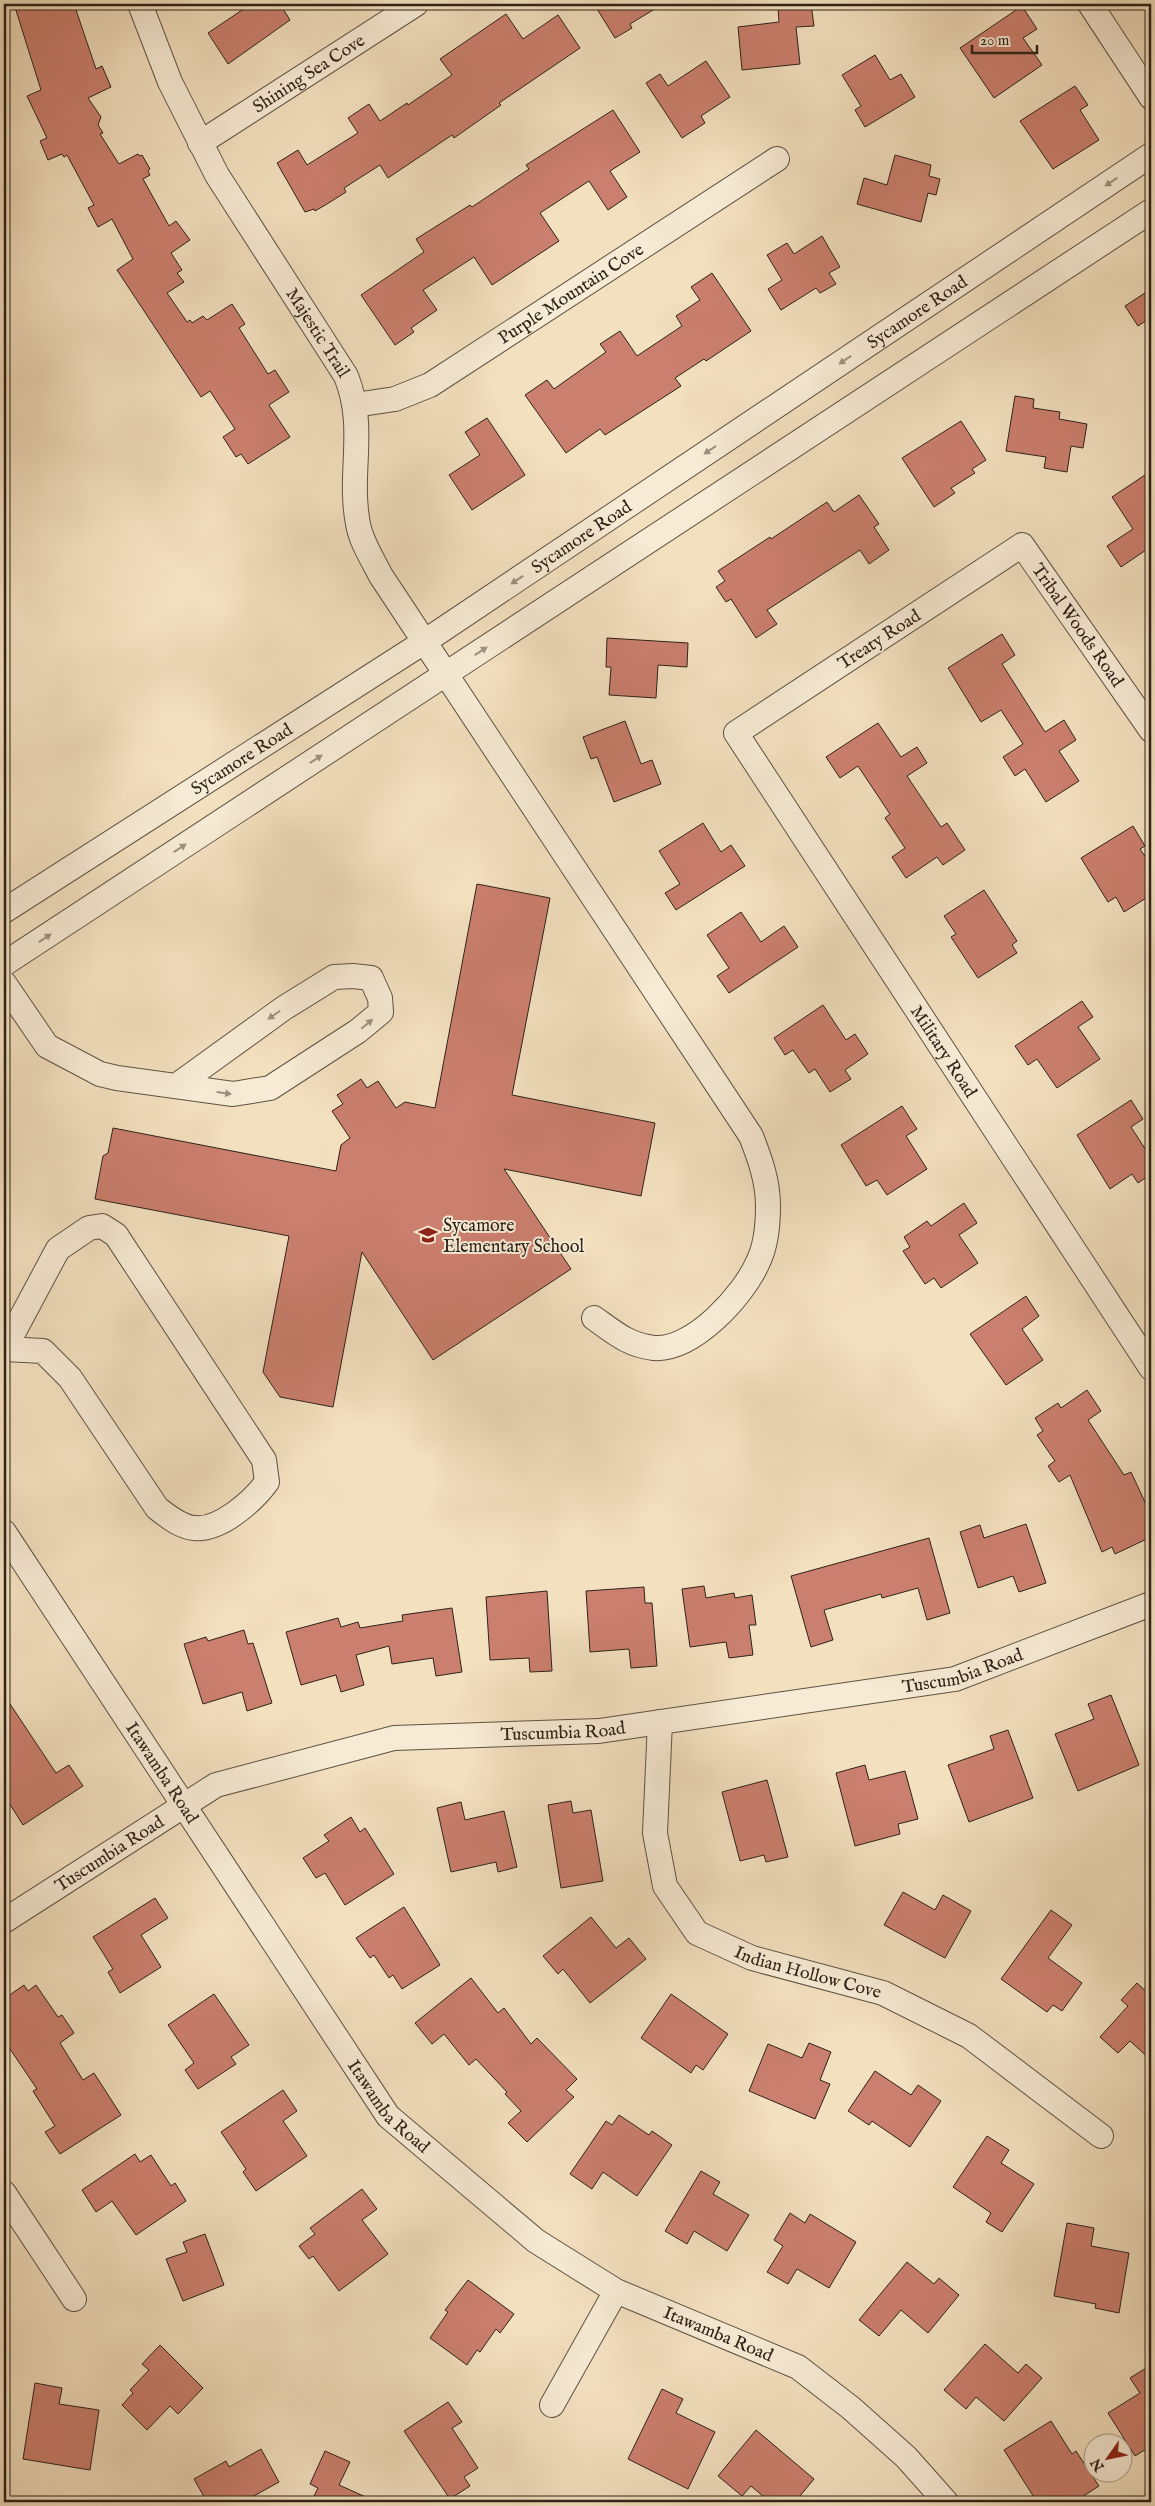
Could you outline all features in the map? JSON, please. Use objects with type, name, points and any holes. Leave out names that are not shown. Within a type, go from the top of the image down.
[{"type":"street","name":"Majestic Trail","points":[[140,4],[170,82],[200,143],[251,231],[346,376],[355,405],[358,448],[355,499],[358,525],[382,576],[751,1136],[764,1172],[768,1206],[766,1232],[759,1262],[740,1293],[721,1315],[700,1332],[681,1342],[656,1348],[627,1342],[594,1318]]},
{"type":"street","name":"Shining Sea Cove","points":[[200,143],[416,4]]},
{"type":"street","points":[[1090,4],[1151,97]]},
{"type":"street","name":"Sycamore Road","points":[[4,911],[424,642],[1151,155]]},
{"type":"street","name":"Purple Mountain Cove","points":[[355,405],[395,399],[430,385],[777,159]]},
{"type":"street","points":[[4,964],[1151,211]]},
{"type":"street","name":"Tribal Woods Road","points":[[1022,545],[1151,730]]},
{"type":"street","name":"Treaty Road","points":[[736,733],[1022,545]]},
{"type":"street","name":"Military Road","points":[[736,733],[1151,1368]]},
{"type":"street","points":[[4,983],[47,1046],[100,1074],[176,1086],[233,1094],[270,1088],[358,1031],[381,1012],[380,998],[371,978],[334,977],[284,1008],[176,1086]]},
{"type":"street","points":[[102,1226],[116,1235],[264,1460],[267,1482],[255,1499],[212,1526],[194,1528],[176,1522],[157,1508],[70,1378],[44,1351],[4,1350],[58,1249],[89,1228],[102,1226]]},
{"type":"street","name":"Itawamba Road","points":[[4,1532],[388,2116],[536,2241],[616,2291],[798,2367],[851,2408],[906,2457],[946,2502]]},
{"type":"street","name":"Tuscumbia Road","points":[[4,1921],[182,1805],[216,1785],[394,1738],[599,1731],[955,1679],[1151,1604]]},
{"type":"street","name":"Indian Hollow Cove","points":[[660,1722],[655,1833],[665,1886],[697,1933],[752,1958],[884,1993],[969,2036],[1101,2136]]},
{"type":"street","points":[[4,2193],[74,2300]]},
{"type":"street","points":[[552,2405],[616,2291]]},
{"type":"building","points":[[14,4],[74,4],[96,69],[102,66],[111,87],[88,98],[101,117],[98,125],[103,133],[100,134],[119,164],[138,154],[142,155],[150,169],[148,171],[150,175],[143,179],[169,226],[176,221],[190,240],[171,253],[182,270],[177,273],[184,282],[167,293],[187,322],[190,320],[192,323],[203,316],[207,320],[232,304],[245,324],[239,328],[268,374],[275,370],[289,392],[269,405],[290,437],[248,464],[241,454],[236,457],[223,437],[235,429],[210,391],[201,397],[117,270],[133,259],[112,219],[98,227],[88,208],[94,205],[67,155],[64,157],[62,154],[48,160],[40,141],[47,138],[27,96],[41,90]]},
{"type":"building","points":[[251,4],[280,4],[290,20],[228,64],[208,33]]},
{"type":"building","points":[[594,4],[663,4],[630,24],[632,28],[615,38]]},
{"type":"building","points":[[811,4],[814,26],[796,27],[800,64],[742,70],[738,27],[779,22],[778,8]]},
{"type":"building","points":[[1022,6],[1037,29],[1023,38],[1042,65],[994,98],[960,48]]},
{"type":"building","points":[[506,14],[523,39],[558,15],[580,48],[499,103],[501,105],[454,138],[452,135],[388,178],[380,165],[344,188],[346,192],[327,204],[315,211],[314,209],[305,212],[277,163],[298,150],[307,165],[358,133],[348,118],[369,104],[380,121],[407,103],[408,105],[452,75],[440,59]]},
{"type":"building","points":[[875,55],[890,80],[901,74],[915,97],[865,127],[855,110],[861,106],[842,75]]},
{"type":"building","points":[[706,61],[730,97],[701,116],[705,123],[682,138],[646,83],[660,74],[668,86]]},
{"type":"building","points":[[1075,86],[1088,105],[1080,110],[1099,140],[1053,169],[1020,121]]},
{"type":"building","points":[[613,110],[640,152],[610,171],[627,197],[608,210],[589,181],[540,213],[559,241],[492,285],[474,257],[423,290],[437,310],[411,328],[414,332],[395,345],[361,295],[424,252],[416,239],[470,205],[472,207],[529,169],[526,165]]},
{"type":"building","points":[[895,155],[931,165],[929,176],[940,179],[936,195],[928,193],[921,222],[857,204],[864,178],[887,185]]},
{"type":"building","points":[[822,236],[840,267],[829,273],[836,284],[820,293],[816,288],[781,310],[768,289],[782,280],[767,255],[787,243],[794,254]]},
{"type":"building","points":[[712,273],[751,331],[706,361],[704,359],[675,378],[681,386],[605,435],[600,429],[566,453],[525,395],[547,380],[554,389],[606,352],[600,344],[620,331],[637,356],[682,326],[676,316],[700,300],[691,287]]},
{"type":"building","points":[[1151,289],[1151,317],[1138,326],[1125,306]]},
{"type":"building","points":[[1015,396],[1034,399],[1033,408],[1060,412],[1059,419],[1087,424],[1083,448],[1071,446],[1067,472],[1044,468],[1046,457],[1006,451]]},
{"type":"building","points":[[487,418],[525,475],[472,510],[449,475],[480,455],[465,432]]},
{"type":"building","points":[[961,421],[986,460],[972,469],[975,473],[951,488],[955,493],[934,507],[902,458]]},
{"type":"building","points":[[1151,471],[1151,558],[1146,550],[1121,567],[1107,546],[1133,529],[1112,497]]},
{"type":"building","points":[[859,495],[879,524],[874,527],[889,550],[869,564],[860,550],[767,610],[777,624],[756,638],[731,599],[726,602],[716,587],[725,581],[718,571],[827,502],[834,512]]},
{"type":"building","points":[[1002,634],[1015,655],[1002,664],[1045,732],[1064,720],[1076,740],[1059,751],[1079,781],[1046,802],[1025,769],[1015,776],[1003,757],[1023,744],[1001,710],[981,722],[948,668]]},
{"type":"building","points":[[607,638],[688,643],[687,667],[658,665],[656,698],[609,695],[611,667],[606,667]]},
{"type":"building","points":[[625,721],[641,764],[652,760],[661,784],[614,802],[597,757],[591,759],[583,737]]},
{"type":"building","points":[[878,723],[901,757],[917,747],[927,763],[907,776],[941,827],[947,823],[965,850],[943,865],[937,857],[906,878],[892,857],[905,848],[885,818],[890,814],[858,766],[840,778],[826,757]]},
{"type":"building","points":[[703,823],[721,852],[731,845],[745,866],[676,910],[665,893],[680,884],[659,851]]},
{"type":"building","points":[[1133,826],[1145,846],[1140,849],[1151,865],[1151,895],[1124,912],[1116,897],[1108,902],[1081,858]]},
{"type":"building","points":[[477,884],[550,898],[512,1095],[655,1123],[641,1196],[504,1169],[571,1269],[433,1360],[362,1252],[333,1407],[280,1397],[263,1372],[289,1236],[95,1199],[103,1156],[108,1153],[113,1128],[336,1171],[341,1145],[350,1138],[332,1111],[343,1104],[337,1095],[361,1079],[367,1088],[378,1081],[396,1108],[405,1102],[435,1108]]},
{"type":"building","points":[[984,890],[1017,941],[1012,945],[1017,953],[978,978],[951,937],[956,934],[944,916]]},
{"type":"building","points":[[741,912],[761,942],[784,926],[798,947],[729,993],[717,976],[729,968],[707,935]]},
{"type":"building","points":[[1082,1001],[1093,1017],[1078,1027],[1100,1059],[1057,1088],[1037,1059],[1028,1065],[1015,1046]]},
{"type":"building","points":[[823,1005],[846,1040],[855,1034],[868,1054],[845,1070],[851,1079],[830,1092],[815,1069],[809,1073],[793,1050],[785,1055],[774,1038]]},
{"type":"building","points":[[1131,1100],[1143,1119],[1131,1127],[1151,1158],[1151,1174],[1138,1183],[1132,1174],[1110,1189],[1077,1135]]},
{"type":"building","points":[[902,1106],[917,1129],[906,1136],[927,1169],[887,1195],[877,1180],[866,1186],[841,1145]]},
{"type":"building","points":[[964,1203],[977,1223],[959,1235],[978,1263],[941,1288],[934,1278],[925,1284],[903,1251],[910,1247],[904,1237],[927,1221],[931,1226]]},
{"type":"building","points":[[1026,1296],[1039,1316],[1022,1329],[1043,1360],[1006,1385],[970,1334]]},
{"type":"building","points":[[1087,1390],[1101,1411],[1088,1420],[1124,1475],[1131,1472],[1151,1515],[1151,1537],[1115,1554],[1112,1547],[1102,1552],[1070,1475],[1059,1482],[1048,1466],[1055,1461],[1037,1435],[1043,1431],[1035,1418],[1058,1403],[1061,1408]]},
{"type":"building","points":[[1026,1524],[1046,1583],[1019,1592],[1013,1576],[978,1588],[960,1532],[980,1525],[984,1538]]},
{"type":"building","points":[[929,1538],[950,1613],[927,1620],[918,1588],[882,1598],[881,1594],[824,1610],[833,1640],[811,1647],[791,1576]]},
{"type":"building","points":[[704,1586],[706,1598],[734,1593],[735,1598],[752,1595],[756,1625],[749,1625],[753,1655],[729,1658],[726,1642],[690,1647],[682,1589]]},
{"type":"building","points":[[644,1587],[645,1603],[652,1603],[657,1666],[631,1668],[629,1649],[590,1652],[586,1591]]},
{"type":"building","points":[[547,1591],[552,1671],[530,1672],[529,1658],[490,1660],[486,1597]]},
{"type":"building","points":[[452,1608],[462,1672],[436,1676],[433,1658],[392,1664],[389,1646],[356,1655],[364,1685],[341,1692],[336,1675],[301,1685],[286,1632],[338,1618],[341,1627],[358,1622],[360,1628],[403,1621],[402,1615]]},
{"type":"building","points":[[244,1630],[248,1644],[253,1643],[272,1703],[247,1711],[242,1692],[203,1704],[184,1644],[206,1637],[208,1641]]},
{"type":"building","points":[[4,1695],[56,1773],[69,1765],[83,1786],[23,1825],[4,1795]]},
{"type":"building","points":[[1111,1695],[1139,1765],[1078,1791],[1055,1734],[1094,1719],[1088,1704]]},
{"type":"building","points":[[1008,1730],[1033,1798],[969,1822],[948,1765],[994,1749],[990,1736]]},
{"type":"building","points":[[865,1765],[869,1780],[905,1771],[918,1819],[898,1824],[900,1834],[855,1846],[836,1773]]},
{"type":"building","points":[[767,1780],[788,1857],[766,1862],[764,1855],[740,1861],[722,1792]]},
{"type":"building","points":[[571,1801],[573,1813],[591,1810],[603,1881],[561,1888],[548,1805]]},
{"type":"building","points":[[461,1802],[465,1820],[504,1811],[517,1867],[498,1872],[496,1862],[451,1872],[437,1808]]},
{"type":"building","points":[[351,1817],[360,1832],[365,1828],[394,1874],[345,1905],[325,1873],[316,1878],[303,1858],[329,1841],[324,1835]]},
{"type":"building","points":[[903,1892],[935,1910],[943,1895],[971,1911],[945,1958],[884,1925]]},
{"type":"building","points":[[155,1898],[168,1918],[141,1935],[161,1967],[120,1993],[108,1972],[113,1969],[93,1937]]},
{"type":"building","points":[[404,1907],[440,1965],[402,1989],[393,1975],[389,1978],[374,1955],[370,1958],[356,1938]]},
{"type":"building","points":[[1051,1910],[1072,1925],[1048,1958],[1082,1983],[1062,2011],[1053,2005],[1047,2012],[1001,1979]]},
{"type":"building","points":[[591,1917],[616,1948],[629,1938],[646,1959],[590,2003],[563,1969],[558,1974],[543,1956]]},
{"type":"building","points":[[471,1978],[498,2013],[504,2008],[531,2044],[537,2038],[577,2079],[566,2090],[574,2097],[527,2142],[508,2123],[521,2111],[505,2094],[507,2092],[476,2059],[469,2065],[444,2034],[432,2044],[415,2023]]},
{"type":"building","points":[[1137,1983],[1151,1996],[1151,2060],[1130,2041],[1118,2053],[1100,2037],[1128,2006],[1121,2000]]},
{"type":"building","points":[[24,1985],[28,1991],[36,1985],[58,2017],[62,2015],[74,2033],[60,2043],[83,2080],[94,2073],[121,2115],[60,2154],[45,2132],[55,2126],[33,2091],[37,2089],[4,2040],[4,1999]]},
{"type":"building","points":[[214,1994],[249,2045],[231,2057],[236,2064],[198,2089],[185,2070],[194,2063],[168,2025]]},
{"type":"building","points":[[671,1994],[728,2034],[703,2070],[696,2065],[691,2073],[641,2038]]},
{"type":"building","points":[[809,2043],[831,2052],[820,2080],[830,2084],[815,2119],[749,2091],[768,2044],[802,2058]]},
{"type":"building","points":[[875,2071],[911,2095],[918,2085],[941,2101],[910,2147],[872,2121],[869,2125],[848,2111]]},
{"type":"building","points":[[283,2090],[297,2111],[283,2121],[307,2156],[256,2191],[243,2172],[246,2169],[221,2132]]},
{"type":"building","points":[[619,2115],[649,2135],[652,2131],[672,2145],[637,2196],[603,2172],[592,2189],[570,2174],[606,2121],[612,2125]]},
{"type":"building","points":[[987,2136],[1009,2150],[1001,2163],[1034,2184],[1002,2232],[986,2222],[991,2213],[953,2187]]},
{"type":"building","points":[[135,2154],[140,2162],[151,2155],[171,2186],[175,2183],[186,2201],[136,2235],[112,2201],[96,2212],[82,2190]]},
{"type":"building","points":[[701,2171],[720,2182],[713,2194],[749,2215],[727,2251],[694,2231],[687,2244],[665,2231]]},
{"type":"building","points":[[362,2189],[377,2209],[362,2220],[388,2254],[339,2291],[313,2256],[309,2259],[299,2246],[315,2234],[310,2228]]},
{"type":"building","points":[[790,2213],[805,2223],[810,2214],[856,2242],[829,2288],[797,2269],[788,2284],[767,2272],[783,2246],[774,2240]]},
{"type":"building","points":[[1067,2223],[1094,2228],[1091,2246],[1129,2253],[1119,2313],[1095,2308],[1096,2304],[1054,2296]]},
{"type":"building","points":[[205,2234],[224,2285],[183,2301],[166,2259],[187,2252],[183,2242]]},
{"type":"building","points":[[907,2262],[934,2284],[939,2278],[959,2295],[928,2333],[901,2310],[879,2336],[859,2320]]},
{"type":"building","points":[[468,2280],[514,2314],[500,2333],[496,2329],[480,2352],[477,2350],[467,2365],[430,2338],[448,2312],[445,2310]]},
{"type":"building","points":[[985,2344],[1018,2373],[1026,2364],[1042,2378],[1004,2421],[976,2397],[966,2409],[944,2390]]},
{"type":"building","points":[[160,2345],[203,2388],[178,2414],[170,2406],[147,2430],[122,2405],[133,2393],[130,2390],[149,2370],[142,2364]]},
{"type":"building","points":[[1151,2365],[1151,2446],[1135,2456],[1132,2451],[1132,2434],[1121,2434],[1108,2413],[1140,2393],[1130,2378]]},
{"type":"building","points":[[35,2383],[62,2388],[59,2404],[99,2410],[90,2470],[23,2459]]},
{"type":"building","points":[[662,2389],[683,2399],[676,2413],[715,2432],[688,2489],[628,2459]]},
{"type":"building","points":[[448,2402],[462,2422],[452,2428],[478,2468],[464,2477],[470,2486],[450,2499],[404,2431]]},
{"type":"building","points":[[1051,2421],[1072,2454],[1076,2451],[1082,2460],[1082,2484],[1098,2484],[1099,2486],[1074,2502],[1037,2502],[1004,2450]]},
{"type":"building","points":[[756,2430],[814,2479],[795,2502],[770,2502],[751,2486],[742,2496],[718,2476]]},
{"type":"building","points":[[261,2449],[279,2482],[243,2502],[207,2502],[194,2479],[226,2461],[229,2467]]},
{"type":"building","points":[[325,2451],[350,2462],[339,2485],[377,2502],[311,2502],[318,2488],[310,2484]]},
{"type":"place","name":"Sycamore Elementary School","points":[[428,1235]]}]
